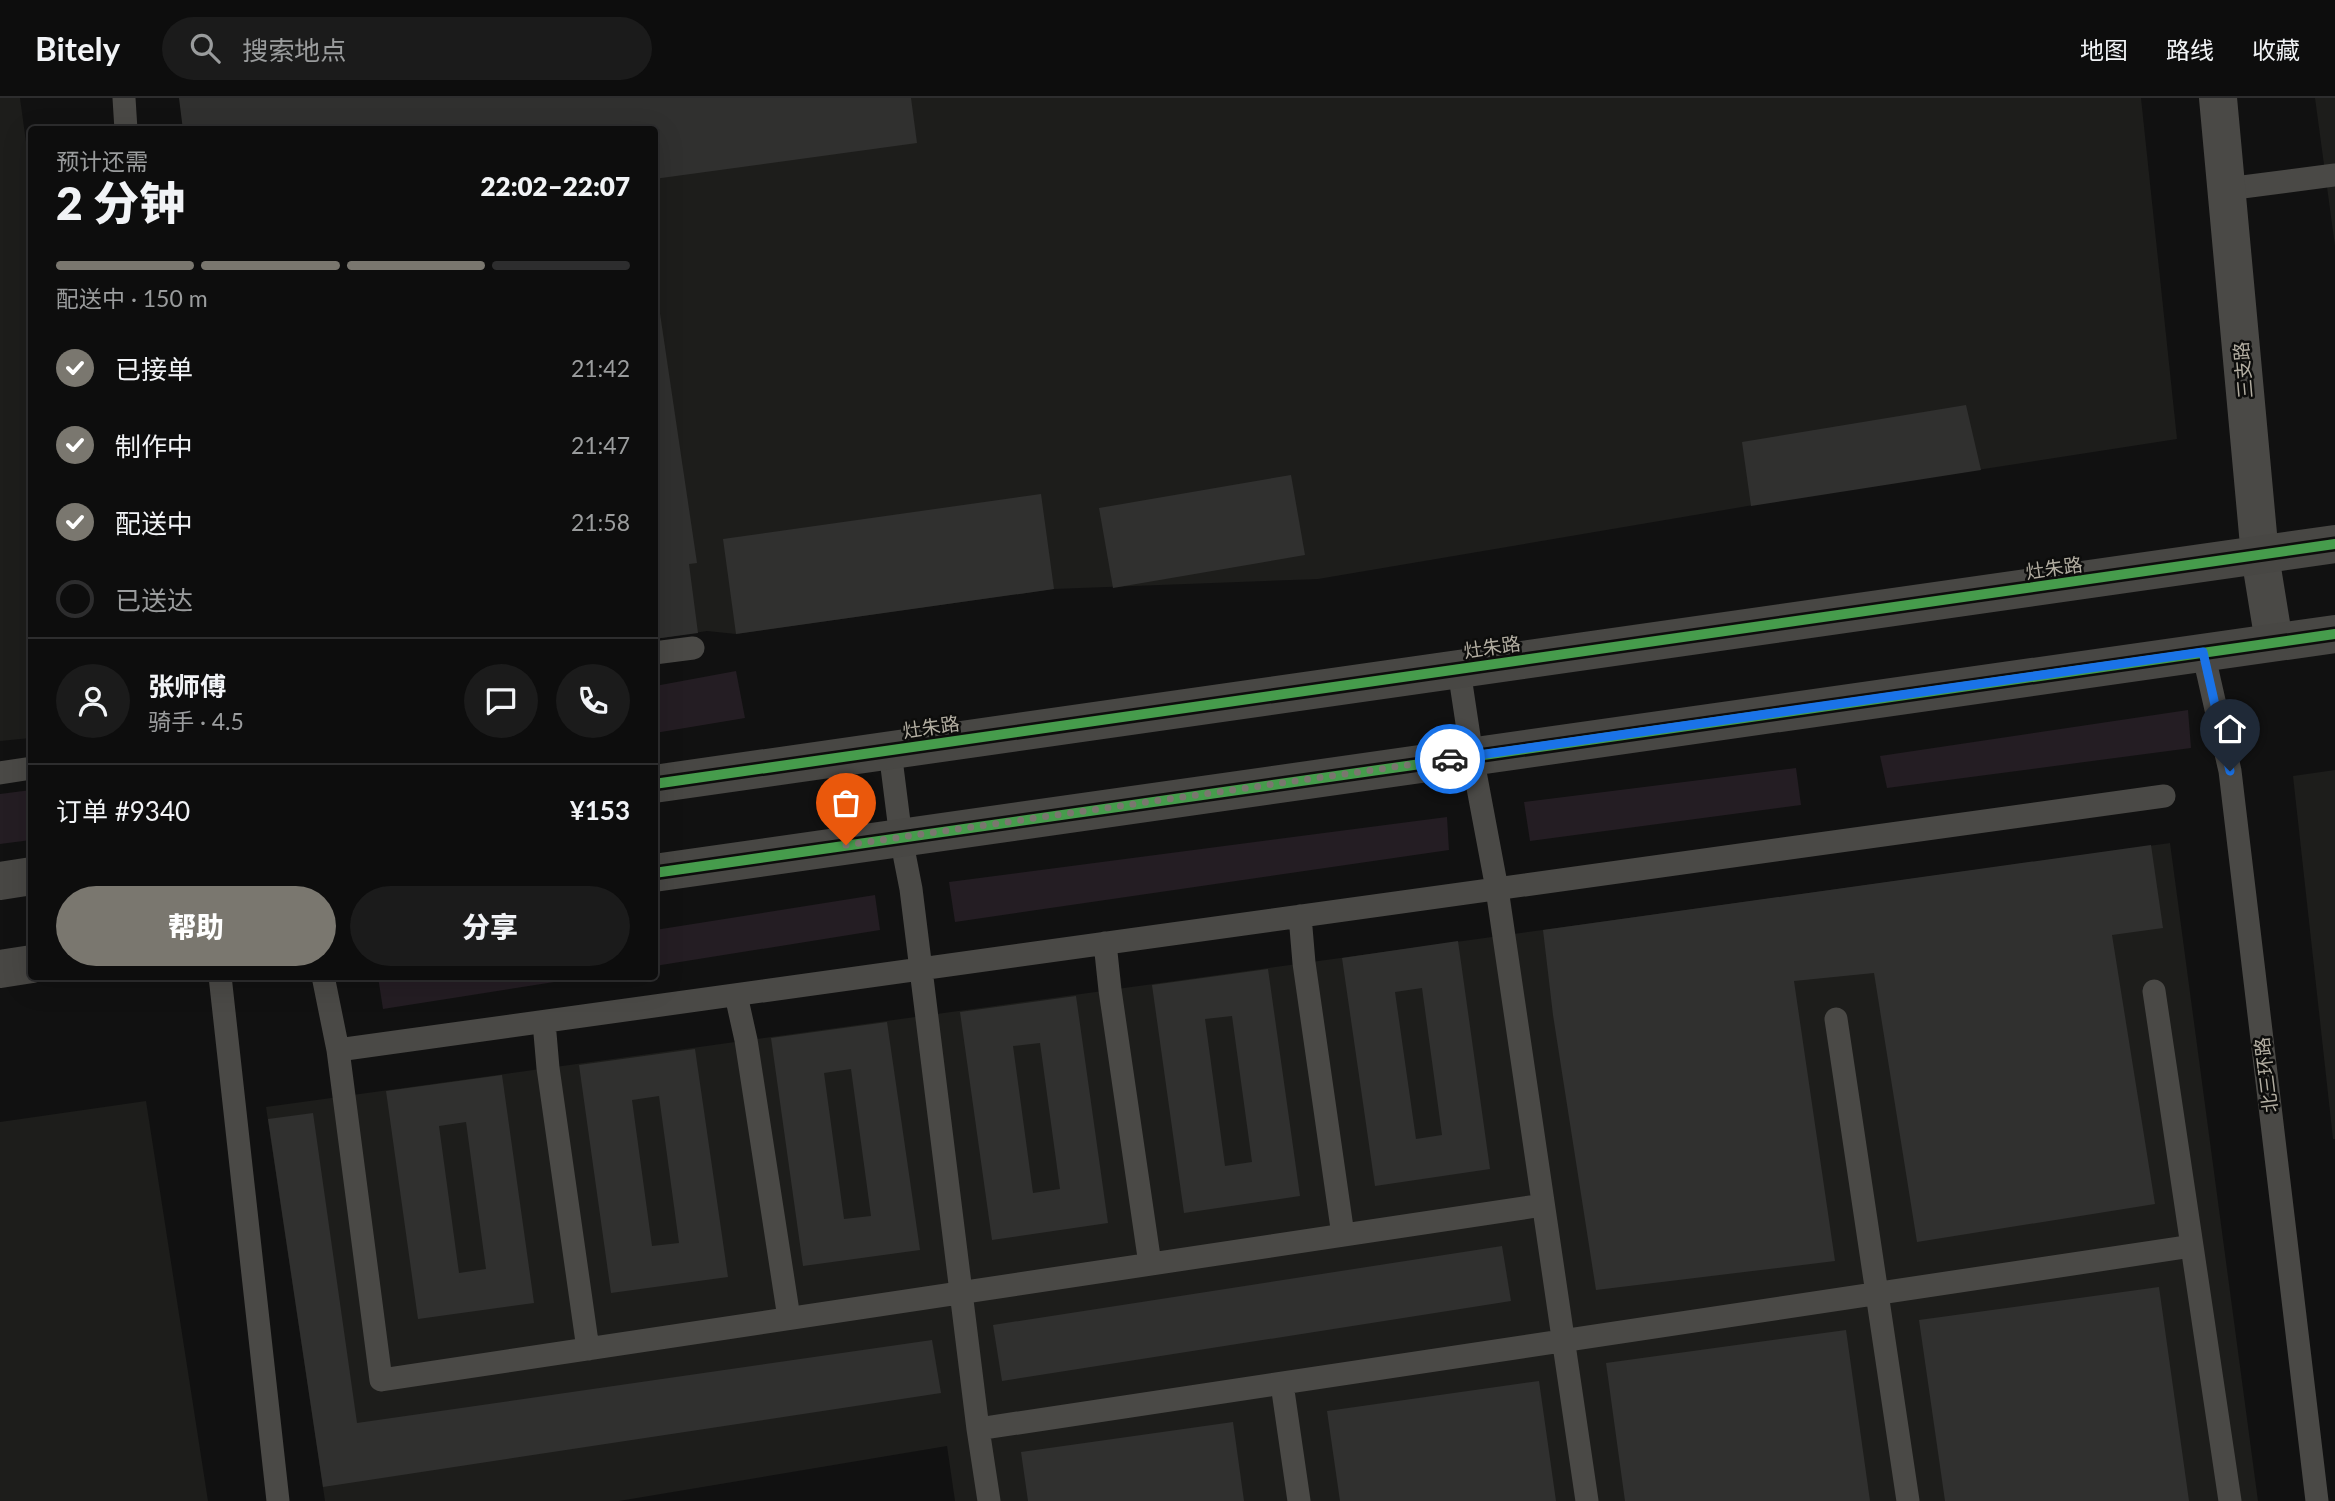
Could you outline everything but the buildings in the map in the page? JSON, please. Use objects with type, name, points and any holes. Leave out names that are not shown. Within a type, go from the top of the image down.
[{"type":"main road","name":"灶朱路","points":[[658,783],[2335,544]]},
{"type":"main road","points":[[658,872],[2335,634]]},
{"type":"main road","points":[[0,881],[28,877]]},
{"type":"main road","points":[[0,969],[28,965]]},
{"type":"street","name":"三支路","points":[[2218,98],[2260,556],[2274,642]]},
{"type":"lane","points":[[124,98],[126,126]]},
{"type":"lane","points":[[2227,189],[2335,175]]},
{"type":"lane","points":[[658,652],[693,648]]},
{"type":"lane","name":"北三环路","points":[[2203,652],[2230,771],[2317,1501]]},
{"type":"lane","points":[[1459,670],[1497,889],[1587,1501]]},
{"type":"lane","points":[[890,751],[901,838],[911,889],[989,1501]]},
{"type":"lane","points":[[0,773],[28,769]]},
{"type":"lane","points":[[338,1050],[2164,796]]},
{"type":"lane","points":[[1300,916],[1304,963],[1343,1235]]},
{"type":"lane","points":[[1105,943],[1150,1264]]},
{"type":"lane","points":[[220,980],[278,1501]]},
{"type":"lane","points":[[324,980],[338,1050],[381,1380],[1543,1205]]},
{"type":"lane","points":[[2154,991],[2230,1501]]},
{"type":"lane","points":[[736,995],[747,1040],[789,1318]]},
{"type":"lane","points":[[1836,1018],[1909,1501]]},
{"type":"lane","points":[[544,1022],[548,1068],[588,1349]]},
{"type":"lane","points":[[978,1429],[2192,1246]]},
{"type":"lane","points":[[1282,1384],[1299,1501]]},
{"type":"shaded area","points":[[0,98],[20,98],[28,157],[28,738],[0,741]]},
{"type":"shaded area","points":[[179,98],[2141,98],[2177,439],[1783,500],[1318,579],[1054,589],[736,634],[707,631],[658,639],[658,126],[595,126]]},
{"type":"shaded area","points":[[2315,98],[2335,98],[2335,246],[2332,224]]},
{"type":"shaded area","points":[[736,671],[745,718],[658,732],[658,685]]},
{"type":"shaded area","points":[[2188,710],[2191,748],[1887,788],[1880,756]]},
{"type":"shaded area","points":[[1796,768],[1801,805],[1530,841],[1524,802]]},
{"type":"shaded area","points":[[2335,770],[2335,1139],[2333,1139],[2293,776]]},
{"type":"shaded area","points":[[28,790],[28,840],[0,844],[0,794]]},
{"type":"shaded area","points":[[1447,817],[1449,850],[955,922],[949,882]]},
{"type":"shaded area","points":[[2170,843],[2258,1501],[955,1501],[947,1446],[619,1501],[325,1501],[266,1107]]},
{"type":"shaded area","points":[[875,895],[880,930],[658,966],[658,930]]},
{"type":"shaded area","points":[[379,980],[567,980],[383,1009]]},
{"type":"shaded area","points":[[146,1101],[208,1501],[0,1501],[0,1122]]},
{"type":"cycle path","points":[[658,783],[2335,544]]},
{"type":"cycle path","points":[[658,872],[2335,634]]},
{"type":"way so far","points":[[846,845],[1450,759]]},
{"type":"route","points":[[1450,759],[2203,652],[2230,771]]}]
